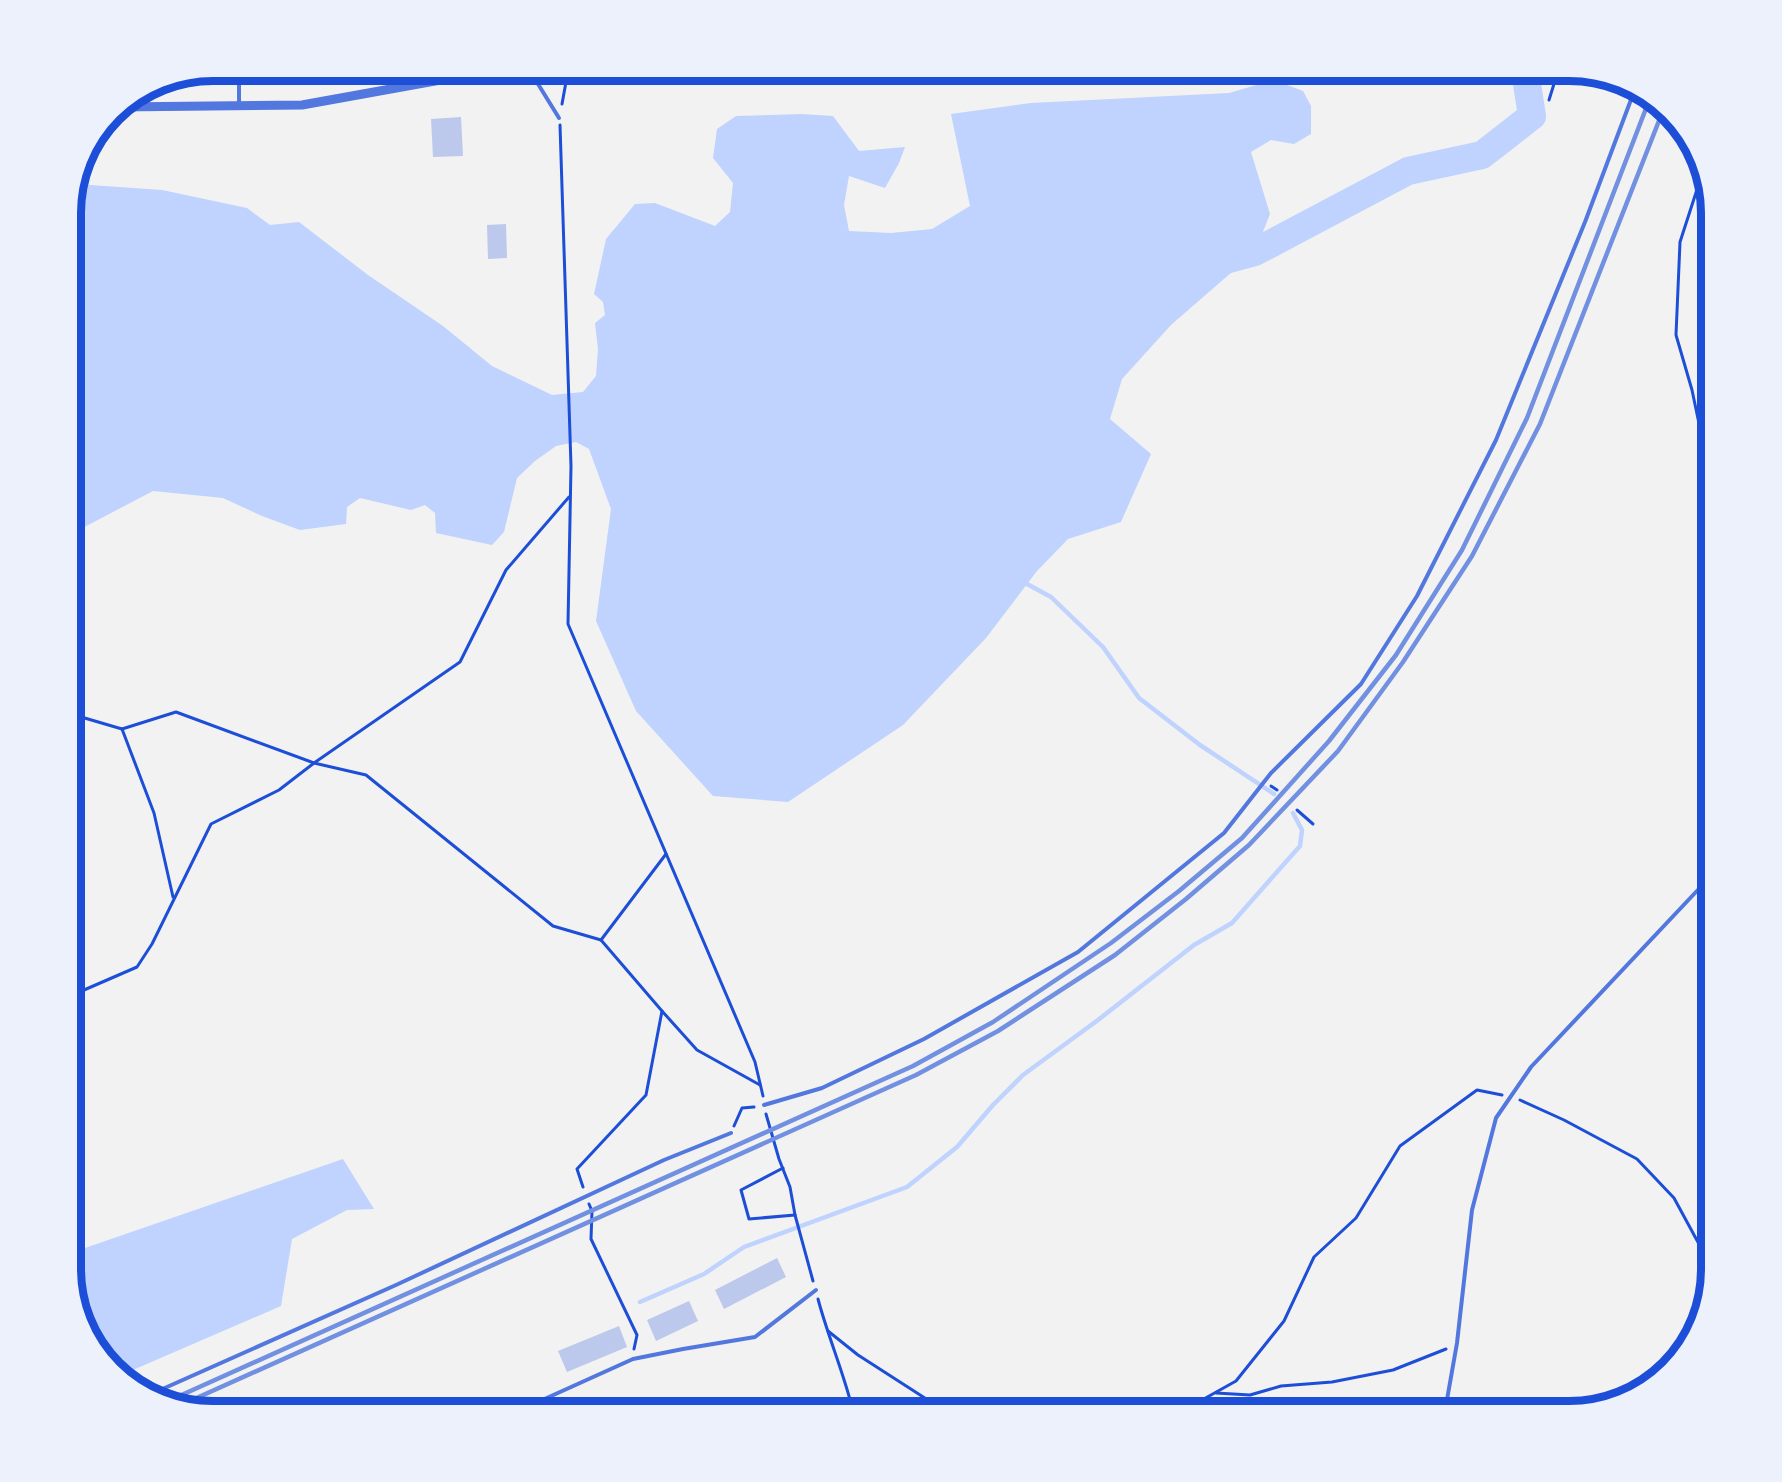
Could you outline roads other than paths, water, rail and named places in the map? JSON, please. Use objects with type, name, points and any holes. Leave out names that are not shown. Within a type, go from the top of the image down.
[{"type":"street","points":[[135,107],[303,105],[435,81]]},
{"type":"lane","points":[[239,81],[239,107]]},
{"type":"lane","points":[[537,81],[559,118]]},
{"type":"lane","points":[[764,1105],[822,1088],[924,1039],[1078,952],[1224,833],[1271,773],[1360,684],[1417,596],[1496,440],[1585,222],[1632,97]]},
{"type":"lane","points":[[1447,1401],[1457,1343],[1472,1210],[1496,1118],[1531,1067],[1701,888]]},
{"type":"lane","points":[[161,1390],[303,1327],[664,1160],[730,1134]]},
{"type":"lane","points":[[542,1401],[633,1359],[755,1337],[816,1290]]},
{"type":"water","points":[[1271,81],[1303,91],[1311,106],[1311,134],[1294,144],[1271,140],[1251,152],[1270,214],[1255,252],[1171,325],[1122,379],[1110,419],[1151,454],[1121,522],[1068,539],[1037,571],[986,638],[903,725],[788,802],[713,796],[636,711],[596,621],[611,509],[589,449],[576,442],[556,446],[517,478],[504,532],[492,545],[436,533],[435,513],[425,505],[411,510],[360,498],[347,507],[346,524],[300,530],[223,498],[153,491],[81,529],[81,204],[84,185],[162,190],[247,208],[270,225],[299,222],[368,275],[443,326],[492,366],[552,395],[583,392],[596,376],[598,349],[595,323],[605,315],[603,302],[594,294],[606,239],[635,204],[655,203],[715,226],[730,212],[733,183],[713,158],[717,129],[736,116],[802,114],[833,116],[859,151],[905,147],[885,188],[849,176],[844,205],[849,231],[891,233],[932,229],[970,206],[951,114],[1031,103],[1229,93]]},
{"type":"water","points":[[343,1159],[374,1209],[347,1210],[292,1239],[281,1306],[130,1371],[108,1349],[85,1303],[81,1278],[81,1251]]},
{"type":"waterway","points":[[1218,262],[1255,252],[1408,171],[1482,155],[1532,116],[1527,81]]},
{"type":"waterway","points":[[1027,584],[1051,597],[1103,647],[1139,698],[1200,745],[1274,794]]},
{"type":"waterway","points":[[640,1302],[704,1274],[744,1247],[907,1187],[957,1147],[993,1105],[1023,1075],[1194,945],[1232,923],[1300,846],[1302,830],[1293,813]]},
{"type":"railway","points":[[179,1396],[913,1066],[993,1022],[1111,943],[1179,891],[1242,838],[1329,741],[1396,655],[1462,550],[1527,418],[1647,107]]},
{"type":"railway","points":[[194,1399],[916,1075],[998,1031],[1115,955],[1249,845],[1338,751],[1403,662],[1472,556],[1540,424],[1660,118]]}]
